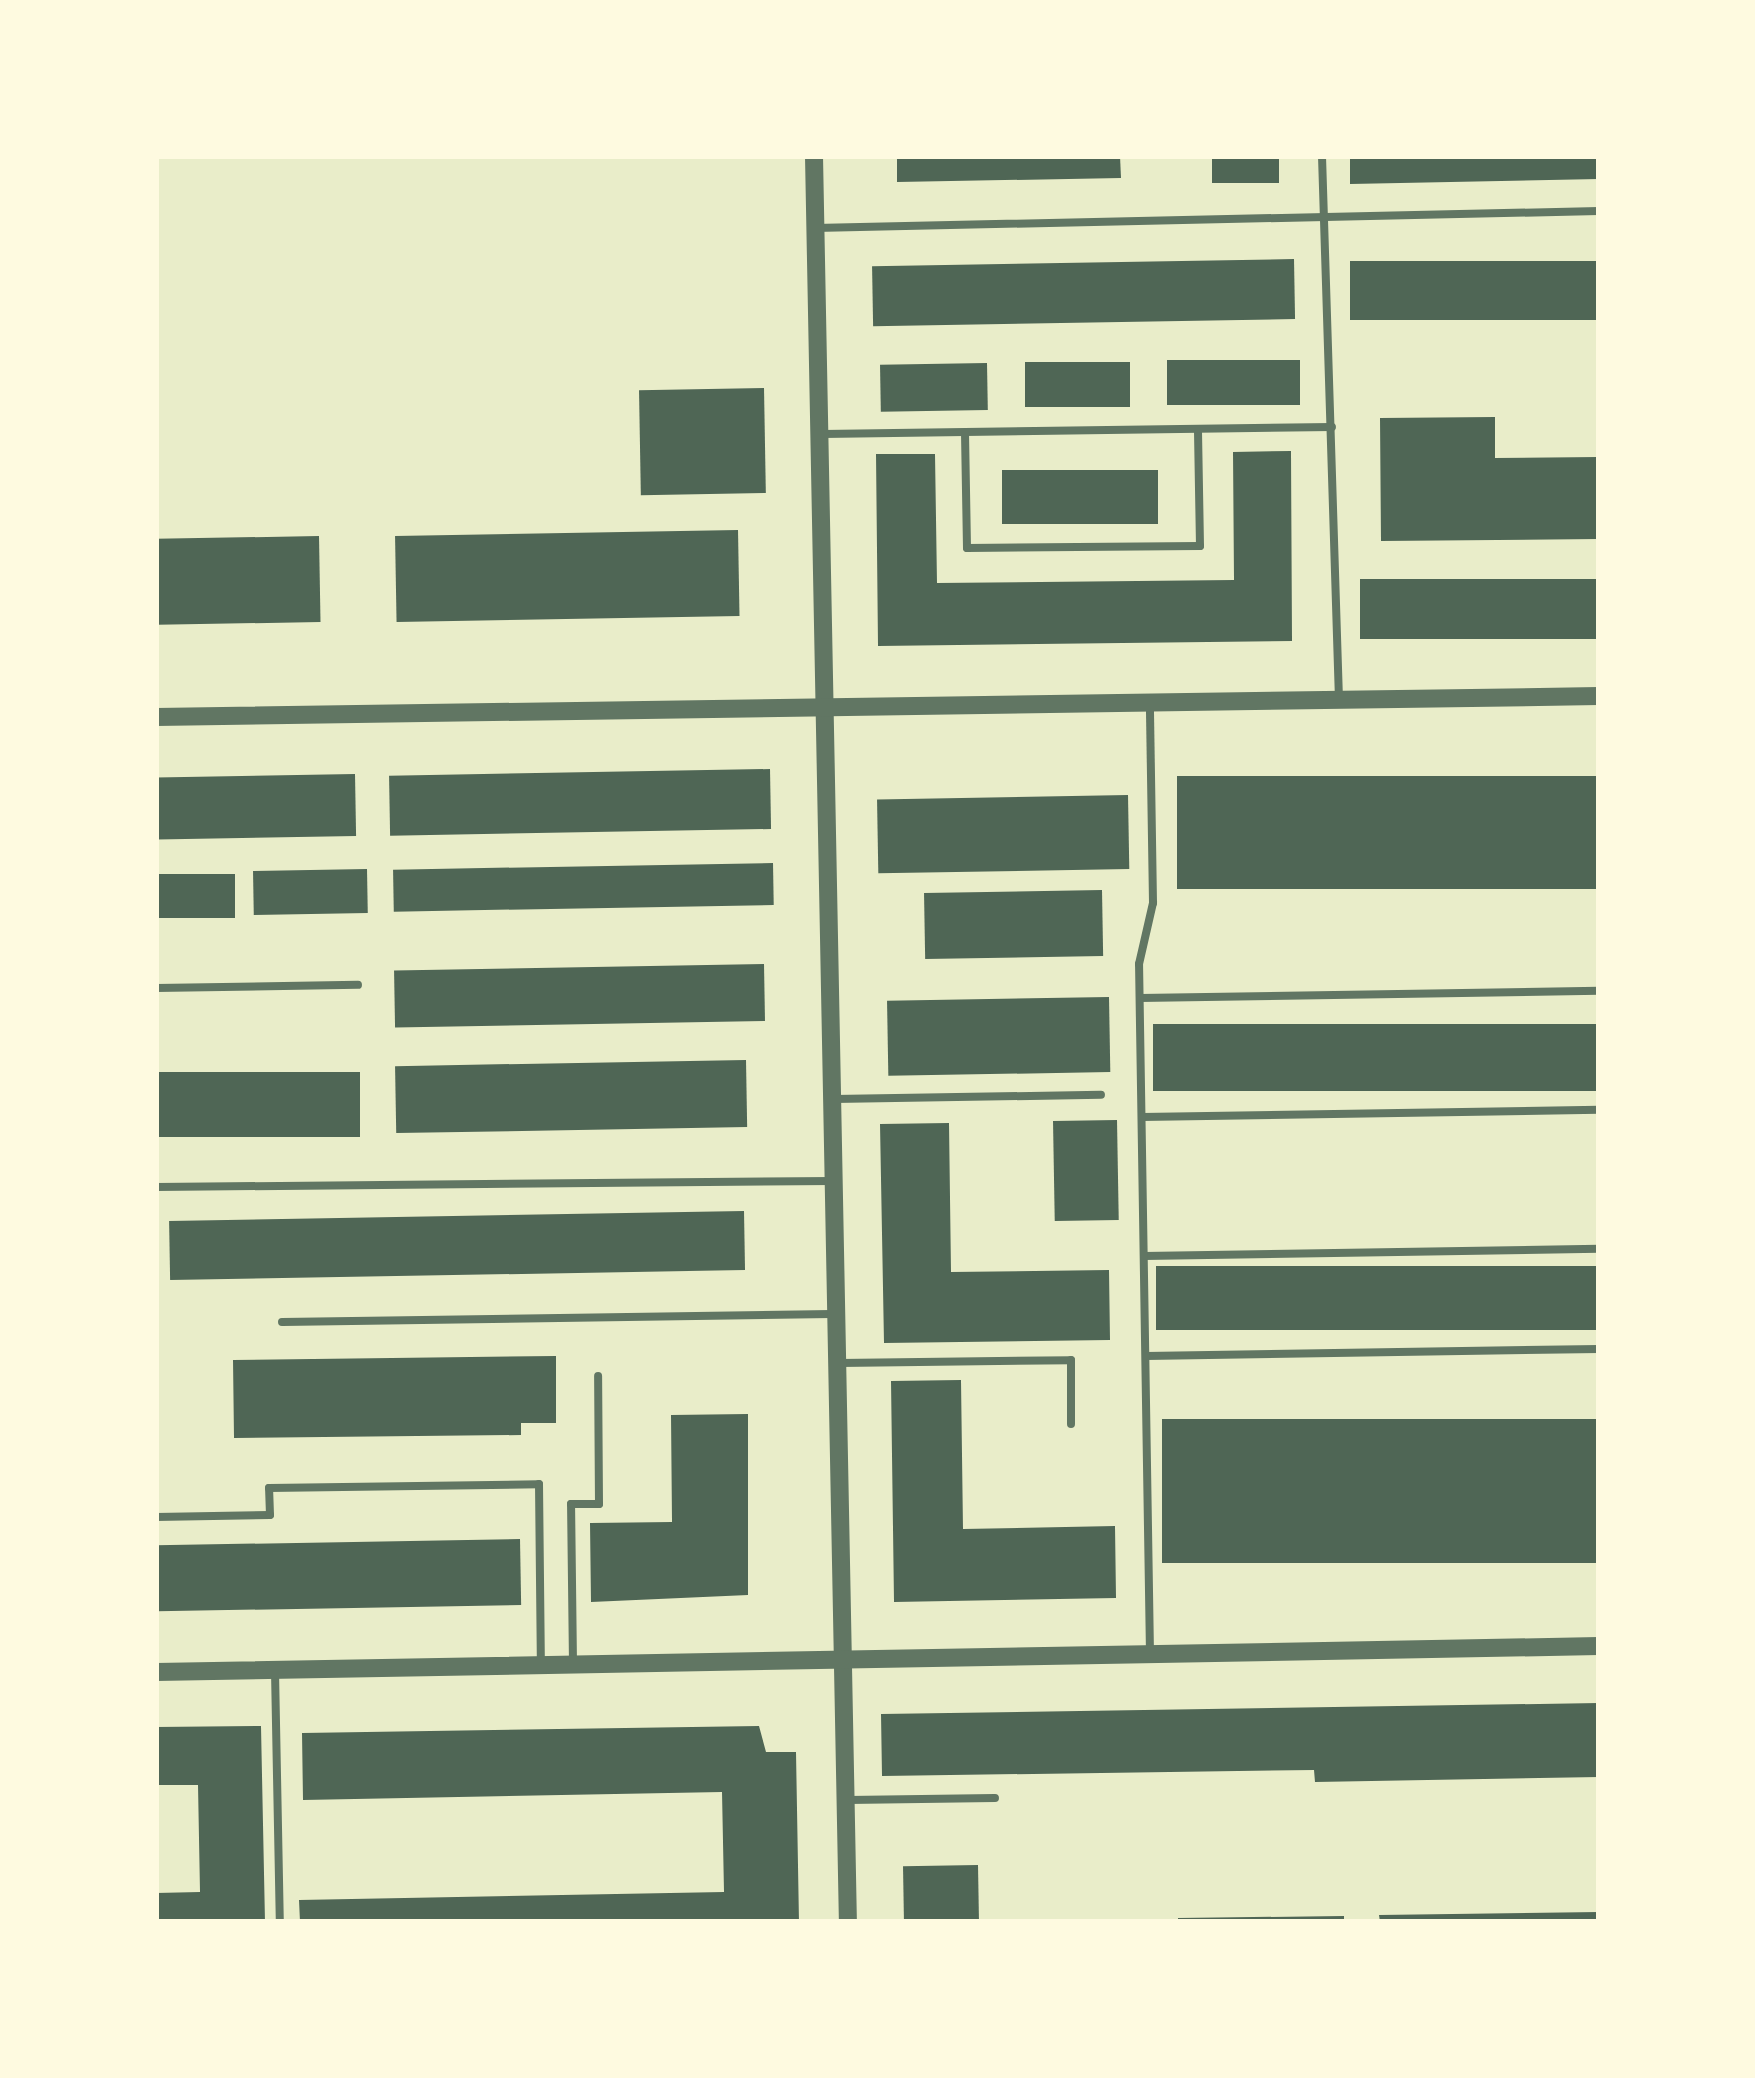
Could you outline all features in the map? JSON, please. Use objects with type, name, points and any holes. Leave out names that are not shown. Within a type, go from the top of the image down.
[{"type":"street","points":[[814,156],[848,1922]]},
{"type":"street","points":[[156,717],[1599,696]]},
{"type":"street","points":[[156,1672],[1599,1646]]},
{"type":"lane","points":[[1322,156],[1339,700]]},
{"type":"lane","points":[[815,229],[1599,211]]},
{"type":"lane","points":[[818,434],[1332,427]]},
{"type":"lane","points":[[965,433],[967,548],[1199,546],[1198,429]]},
{"type":"lane","points":[[1150,704],[1153,903],[1140,998],[1150,1654]]},
{"type":"lane","points":[[156,988],[358,985]]},
{"type":"lane","points":[[1140,998],[1599,992]]},
{"type":"lane","points":[[832,1099],[1101,1095]]},
{"type":"lane","points":[[1142,1117],[1599,1110]]},
{"type":"lane","points":[[156,1187],[834,1181]]},
{"type":"lane","points":[[1144,1256],[1599,1250]]},
{"type":"lane","points":[[282,1322],[837,1314]]},
{"type":"lane","points":[[1145,1356],[1599,1349]]},
{"type":"lane","points":[[838,1363],[1071,1360],[1071,1424]]},
{"type":"lane","points":[[573,1665],[571,1504],[599,1504],[598,1376]]},
{"type":"lane","points":[[156,1517],[270,1515],[269,1488],[538,1484],[541,1665]]},
{"type":"lane","points":[[275,1670],[280,1922]]},
{"type":"lane","points":[[847,1800],[995,1798]]},
{"type":"building","points":[[897,156],[1120,156],[1121,178],[897,182]]},
{"type":"building","points":[[1212,156],[1279,156],[1279,183],[1212,183]]},
{"type":"building","points":[[1350,156],[1599,156],[1599,179],[1350,184]]},
{"type":"building","points":[[1294,259],[1295,319],[873,326],[872,266]]},
{"type":"building","points":[[1350,261],[1599,261],[1599,320],[1350,320]]},
{"type":"building","points":[[1167,360],[1300,360],[1300,405],[1167,405]]},
{"type":"building","points":[[1025,362],[1130,362],[1130,407],[1025,407]]},
{"type":"building","points":[[987,363],[988,410],[881,412],[880,365]]},
{"type":"building","points":[[764,388],[766,493],[641,495],[639,390]]},
{"type":"building","points":[[1495,417],[1495,458],[1599,457],[1599,539],[1381,541],[1380,418]]},
{"type":"building","points":[[1291,451],[1292,641],[878,646],[876,454],[935,454],[937,583],[1234,580],[1233,452]]},
{"type":"building","points":[[1002,470],[1158,470],[1158,524],[1002,524]]},
{"type":"building","points":[[738,530],[740,616],[397,622],[395,536]]},
{"type":"building","points":[[319,536],[321,622],[158,625],[156,539]]},
{"type":"building","points":[[1360,579],[1599,579],[1599,639],[1360,639]]},
{"type":"building","points":[[770,769],[771,829],[390,836],[389,776]]},
{"type":"building","points":[[355,774],[356,836],[157,839],[156,777]]},
{"type":"building","points":[[1177,776],[1599,776],[1599,889],[1177,889]]},
{"type":"building","points":[[1128,795],[1129,869],[878,873],[877,799]]},
{"type":"building","points":[[773,863],[774,905],[394,912],[393,870]]},
{"type":"building","points":[[367,869],[368,913],[254,915],[253,871]]},
{"type":"building","points":[[156,874],[235,874],[235,918],[156,918]]},
{"type":"building","points":[[1102,890],[1103,956],[925,959],[924,893]]},
{"type":"building","points":[[764,964],[765,1021],[395,1027],[394,970]]},
{"type":"building","points":[[1109,997],[1110,1072],[888,1076],[887,1001]]},
{"type":"building","points":[[1153,1024],[1599,1024],[1599,1091],[1153,1091]]},
{"type":"building","points":[[746,1060],[747,1127],[396,1133],[395,1066]]},
{"type":"building","points":[[156,1072],[360,1072],[360,1137],[156,1137]]},
{"type":"building","points":[[1117,1120],[1119,1220],[1055,1221],[1053,1121]]},
{"type":"building","points":[[949,1123],[951,1272],[1109,1270],[1110,1340],[884,1343],[880,1124]]},
{"type":"building","points":[[744,1211],[745,1270],[170,1280],[169,1221]]},
{"type":"building","points":[[1156,1266],[1599,1266],[1599,1330],[1156,1330]]},
{"type":"building","points":[[556,1356],[556,1423],[521,1423],[521,1435],[234,1438],[233,1360]]},
{"type":"building","points":[[961,1380],[963,1529],[1115,1526],[1116,1598],[894,1602],[891,1381]]},
{"type":"building","points":[[748,1414],[748,1595],[591,1602],[590,1523],[672,1522],[671,1415]]},
{"type":"building","points":[[1162,1419],[1599,1419],[1599,1563],[1162,1563]]},
{"type":"building","points":[[520,1539],[521,1605],[157,1611],[156,1545]]},
{"type":"building","points":[[1599,1703],[1599,1777],[1315,1782],[1314,1770],[882,1776],[881,1714]]},
{"type":"building","points":[[261,1726],[265,1922],[156,1922],[156,1893],[200,1892],[198,1785],[156,1785],[156,1727]]},
{"type":"building","points":[[759,1726],[766,1752],[796,1752],[799,1922],[300,1922],[299,1900],[724,1892],[722,1792],[303,1800],[302,1733]]},
{"type":"building","points":[[978,1865],[979,1922],[904,1922],[903,1866]]},
{"type":"building","points":[[1599,1912],[1599,1922],[1380,1922],[1379,1915]]},
{"type":"building","points":[[1344,1916],[1344,1922],[1178,1922],[1178,1918]]}]
